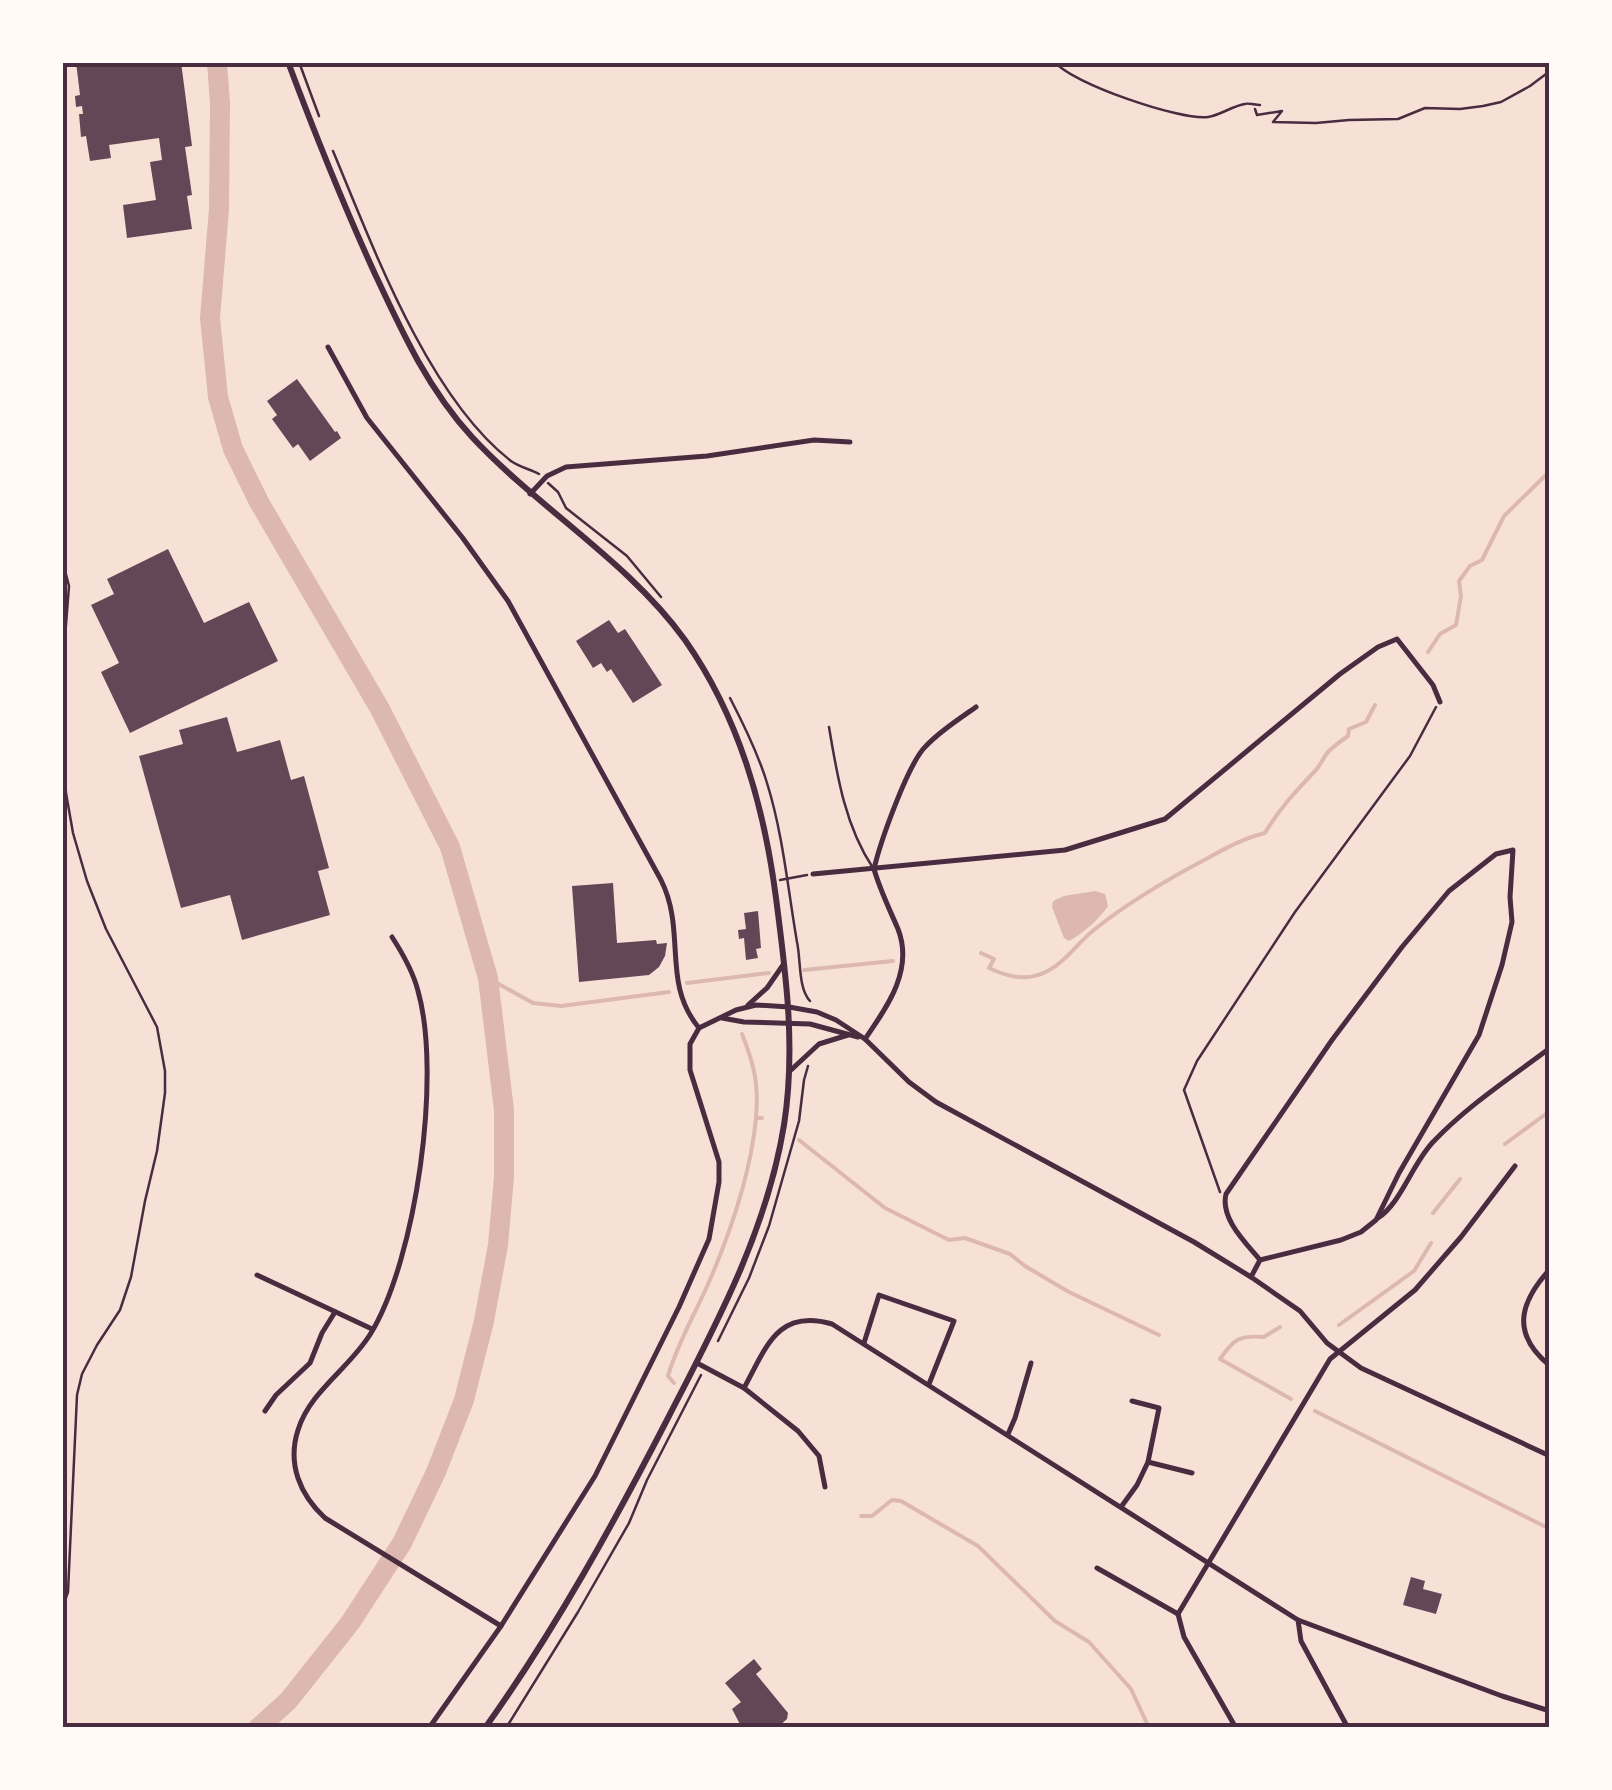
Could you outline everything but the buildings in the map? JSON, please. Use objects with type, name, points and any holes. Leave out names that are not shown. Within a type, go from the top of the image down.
[{"type":"main road","points":[[288,62],[349,218],[390,306],[445,406],[530,494],[638,586],[706,672],[736,733],[762,814],[784,962],[789,1007],[784,1126],[759,1226],[701,1365],[573,1590],[485,1728]]},
{"type":"street","points":[[328,347],[367,418],[508,601],[661,880],[672,909],[678,989],[699,1028]]},
{"type":"street","points":[[530,494],[544,479],[566,468],[707,456],[814,440],[850,442]]},
{"type":"street","points":[[813,874],[1065,850],[1165,819],[1340,674],[1378,646],[1398,639],[1434,686],[1440,702]]},
{"type":"street","points":[[865,1040],[891,999],[902,964],[899,932],[874,869],[878,850],[918,756],[976,706]]},
{"type":"street","points":[[1260,1260],[1229,1219],[1224,1203],[1226,1194],[1332,1040],[1448,891],[1496,854],[1513,850],[1512,922],[1479,1035],[1376,1220]]},
{"type":"street","points":[[392,937],[413,975],[422,1005],[427,1060],[426,1105],[411,1220],[388,1298],[373,1330],[307,1409],[298,1429],[294,1460],[297,1479],[310,1503],[326,1518],[501,1626]]},
{"type":"street","points":[[430,1728],[501,1626],[595,1476],[709,1239],[719,1182],[718,1162],[690,1070],[690,1044],[704,1024],[746,1007],[767,988],[784,962]]},
{"type":"street","points":[[746,1007],[810,1010],[836,1020],[936,1102],[1178,1233],[1251,1277],[1300,1311],[1327,1343],[1375,1376],[1550,1456]]},
{"type":"street","points":[[722,1018],[810,1024],[865,1040]]},
{"type":"street","points":[[788,1073],[826,1040],[850,1034]]},
{"type":"street","points":[[1251,1277],[1260,1260],[1340,1240],[1361,1232],[1389,1211],[1410,1172],[1442,1134],[1550,1048]]},
{"type":"street","points":[[1236,1728],[1184,1637],[1178,1614],[1330,1359],[1415,1290],[1515,1166]]},
{"type":"street","points":[[1550,1269],[1532,1288],[1524,1320],[1525,1335],[1536,1355],[1550,1366]]},
{"type":"street","points":[[257,1275],[373,1330]]},
{"type":"street","points":[[864,1343],[878,1295],[954,1320],[929,1385]]},
{"type":"street","points":[[264,1412],[279,1392],[310,1364],[335,1312]]},
{"type":"street","points":[[744,1388],[784,1326],[814,1319],[832,1324],[1298,1620],[1550,1710]]},
{"type":"street","points":[[1008,1434],[1031,1363]]},
{"type":"street","points":[[701,1365],[744,1388],[798,1431],[819,1456],[825,1488]]},
{"type":"street","points":[[1121,1507],[1148,1462],[1159,1408],[1132,1401]]},
{"type":"street","points":[[1148,1462],[1192,1473]]},
{"type":"street","points":[[1097,1568],[1178,1614]]},
{"type":"street","points":[[1298,1620],[1301,1641],[1348,1728]]},
{"type":"lane","points":[[829,727],[845,807],[874,869]]},
{"type":"path","points":[[299,62],[323,128]]},
{"type":"path","points":[[1055,62],[1062,71],[1088,84],[1177,114],[1206,118],[1245,104],[1260,105]]},
{"type":"path","points":[[1255,109],[1257,115],[1282,111],[1273,122],[1398,119],[1425,108],[1501,102],[1550,71]]},
{"type":"path","points":[[330,146],[390,283],[438,376],[459,406],[506,457],[537,472],[558,492],[566,508],[636,565],[662,598]]},
{"type":"path","points":[[62,559],[69,586],[62,676]]},
{"type":"path","points":[[730,698],[767,783],[803,991],[811,1002],[810,1010]]},
{"type":"path","points":[[1224,1203],[1184,1090],[1196,1061],[1295,912],[1410,756],[1440,702]]},
{"type":"path","points":[[62,724],[72,833],[106,929],[156,1027],[165,1070],[165,1093],[131,1278],[120,1310],[82,1374],[77,1395],[68,1592],[62,1609]]},
{"type":"path","points":[[774,881],[813,874]]},
{"type":"path","points":[[717,1343],[750,1278],[769,1226],[800,1121],[806,1071],[815,1055],[812,1050]]},
{"type":"path","points":[[506,1728],[629,1523],[701,1365]]},
{"type":"shaded area","points":[[1095,891],[1105,894],[1108,906],[1069,941],[1064,938],[1053,901]]},
{"type":"waterway","points":[[217,62],[219,209],[210,318],[218,397],[233,449],[259,502],[380,709],[450,847],[488,978],[504,1110],[498,1245],[484,1321],[464,1400],[436,1472],[402,1543],[350,1623],[288,1701],[258,1728]]},
{"type":"waterway","points":[[1428,652],[1440,634],[1456,625],[1461,596],[1459,581],[1470,566],[1482,560],[1504,516],[1550,471]]},
{"type":"waterway","points":[[981,953],[994,959],[989,968],[1008,975],[1028,977],[1049,970],[1095,929],[1136,900],[1228,847],[1265,833],[1327,753],[1348,736],[1349,729],[1366,722],[1375,705]]},
{"type":"waterway","points":[[804,970],[893,961]]},
{"type":"waterway","points":[[687,983],[769,973]]},
{"type":"waterway","points":[[488,978],[533,1003],[561,1006],[669,992]]},
{"type":"waterway","points":[[742,1034],[755,1074],[756,1118],[762,1118]]},
{"type":"waterway","points":[[1505,1144],[1550,1111]]},
{"type":"waterway","points":[[674,1383],[668,1376],[672,1363],[712,1275],[740,1198],[756,1118]]},
{"type":"waterway","points":[[799,1140],[885,1208],[949,1240],[965,1238],[1010,1254],[1069,1292],[1159,1335]]},
{"type":"waterway","points":[[1433,1213],[1460,1179]]},
{"type":"waterway","points":[[1339,1325],[1414,1271],[1431,1243]]},
{"type":"waterway","points":[[1280,1327],[1264,1337],[1238,1340],[1220,1359],[1291,1399]]},
{"type":"waterway","points":[[1315,1411],[1550,1529]]},
{"type":"waterway","points":[[861,1516],[872,1516],[892,1500],[901,1501],[978,1546],[1055,1621],[1089,1642],[1131,1689],[1149,1728]]}]
